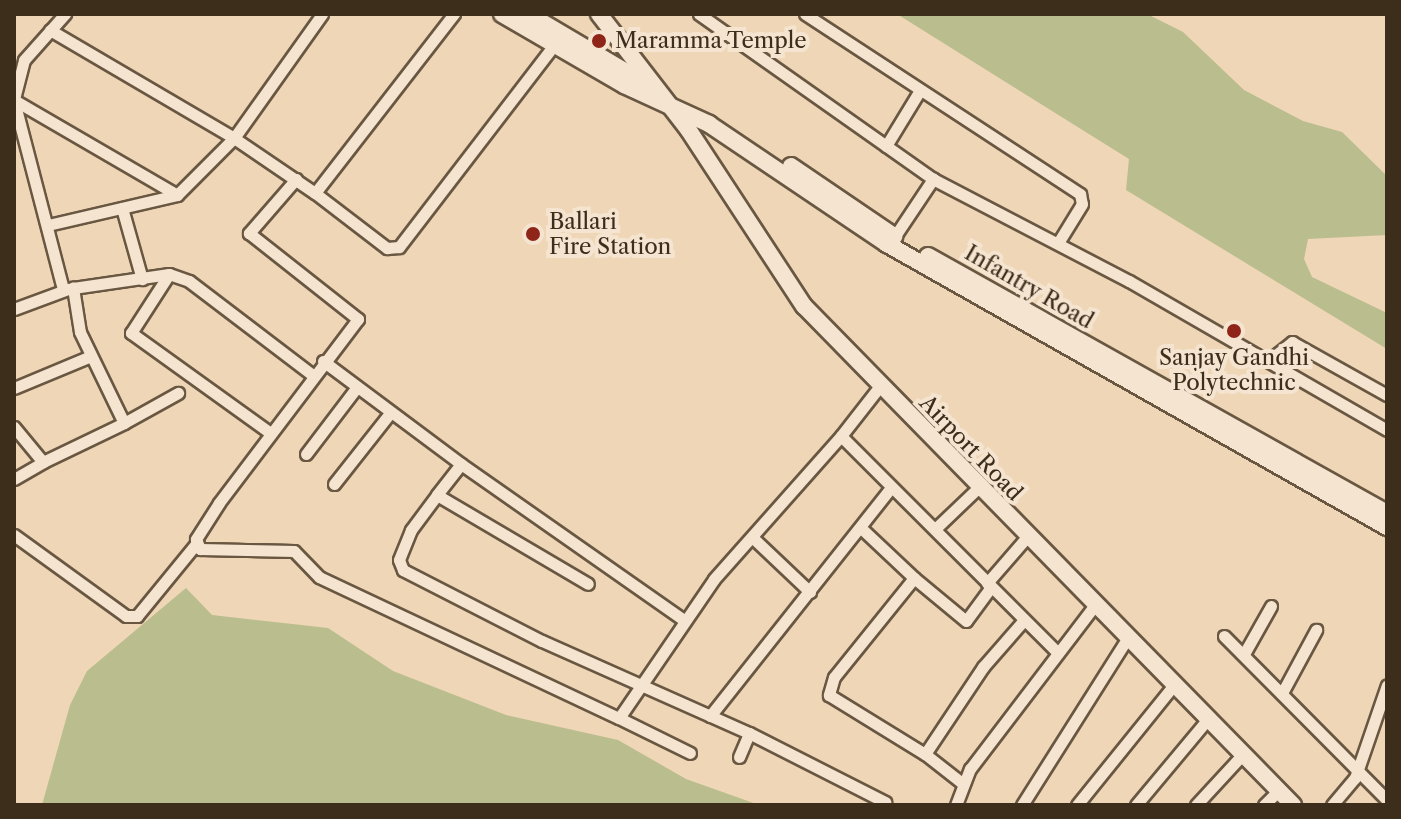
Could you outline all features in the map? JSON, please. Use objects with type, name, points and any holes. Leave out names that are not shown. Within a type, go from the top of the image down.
[{"type":"street","points":[[65,14],[19,60],[14,100],[18,132],[80,332],[124,423]]},
{"type":"street","points":[[48,225],[177,195],[234,138],[322,14]]},
{"type":"street","points":[[315,193],[454,14]]},
{"type":"street","points":[[502,14],[554,45],[662,100]]},
{"type":"street","points":[[528,14],[638,79],[662,100]]},
{"type":"street","name":"Airport Road","points":[[599,14],[796,295],[1094,606],[1293,805]]},
{"type":"street","points":[[699,14],[933,179],[1058,243],[1387,430]]},
{"type":"street","points":[[805,14],[919,92],[1080,194],[1082,204],[1058,243]]},
{"type":"street","points":[[50,30],[234,138],[296,179],[387,248],[399,247],[554,45]]},
{"type":"street","points":[[886,146],[919,92]]},
{"type":"street","points":[[14,100],[177,195]]},
{"type":"street","name":"Infantry Road","points":[[662,100],[724,121],[895,236],[1387,513]]},
{"type":"street","name":"Infantry Road","points":[[662,100],[727,135],[887,244],[1387,527]]},
{"type":"street","points":[[14,535],[126,616],[137,616],[196,544],[311,374],[355,325],[354,311],[249,233],[296,179]]},
{"type":"street","points":[[895,236],[933,179]]},
{"type":"street","points":[[122,208],[142,279]]},
{"type":"street","points":[[14,309],[68,289],[169,274],[189,281],[311,374]]},
{"type":"street","points":[[169,274],[131,333],[269,432]]},
{"type":"street","points":[[1268,361],[1292,342],[1387,395]]},
{"type":"street","points":[[14,388],[91,356]]},
{"type":"street","points":[[323,361],[461,464],[684,620]]},
{"type":"street","points":[[619,718],[684,620],[880,386]]},
{"type":"street","points":[[306,454],[357,387]]},
{"type":"street","points":[[14,479],[178,393]]},
{"type":"street","points":[[334,484],[390,413]]},
{"type":"street","points":[[14,427],[43,462]]},
{"type":"street","points":[[841,436],[1057,652]]},
{"type":"street","points":[[461,464],[411,530],[399,560],[403,570],[749,733],[885,802]]},
{"type":"street","points":[[935,529],[979,487]]},
{"type":"street","points":[[710,716],[891,488]]},
{"type":"street","points":[[437,495],[588,584]]},
{"type":"street","points":[[861,528],[966,621],[989,585],[1027,537]]},
{"type":"street","points":[[752,537],[810,592]]},
{"type":"street","points":[[196,544],[207,551],[294,551],[319,577],[690,753]]},
{"type":"street","points":[[914,578],[827,686],[829,695],[925,754],[962,783]]},
{"type":"street","points":[[956,805],[962,783],[1094,606]]},
{"type":"street","points":[[1244,654],[1271,606]]},
{"type":"street","points":[[925,754],[983,667],[1024,620]]},
{"type":"street","points":[[1282,693],[1316,630]]},
{"type":"street","points":[[1224,636],[1387,800]]},
{"type":"street","points":[[1022,805],[1127,639]]},
{"type":"street","points":[[1077,805],[1174,685]]},
{"type":"street","points":[[1332,805],[1357,772],[1386,693]]},
{"type":"street","points":[[1136,805],[1208,719]]},
{"type":"street","points":[[739,757],[749,733]]},
{"type":"street","points":[[1196,805],[1243,754]]},
{"type":"street","points":[[1264,805],[1279,790]]},
{"type":"green space","points":[[897,14],[1147,14],[1183,32],[1244,90],[1303,121],[1342,132],[1387,176],[1387,235],[1308,239],[1304,259],[1312,277],[1387,313],[1387,349],[1126,190],[1129,159]]},
{"type":"green space","points":[[186,588],[212,615],[328,628],[393,671],[506,715],[618,740],[686,779],[759,805],[42,805],[70,705],[87,671]]},
{"type":"place","name":"Maramma Temple","points":[[599,41]]},
{"type":"place","name":"Ballari Fire Station","points":[[533,234]]},
{"type":"place","name":"Sanjay Gandhi Polytechnic","points":[[1234,331]]}]
